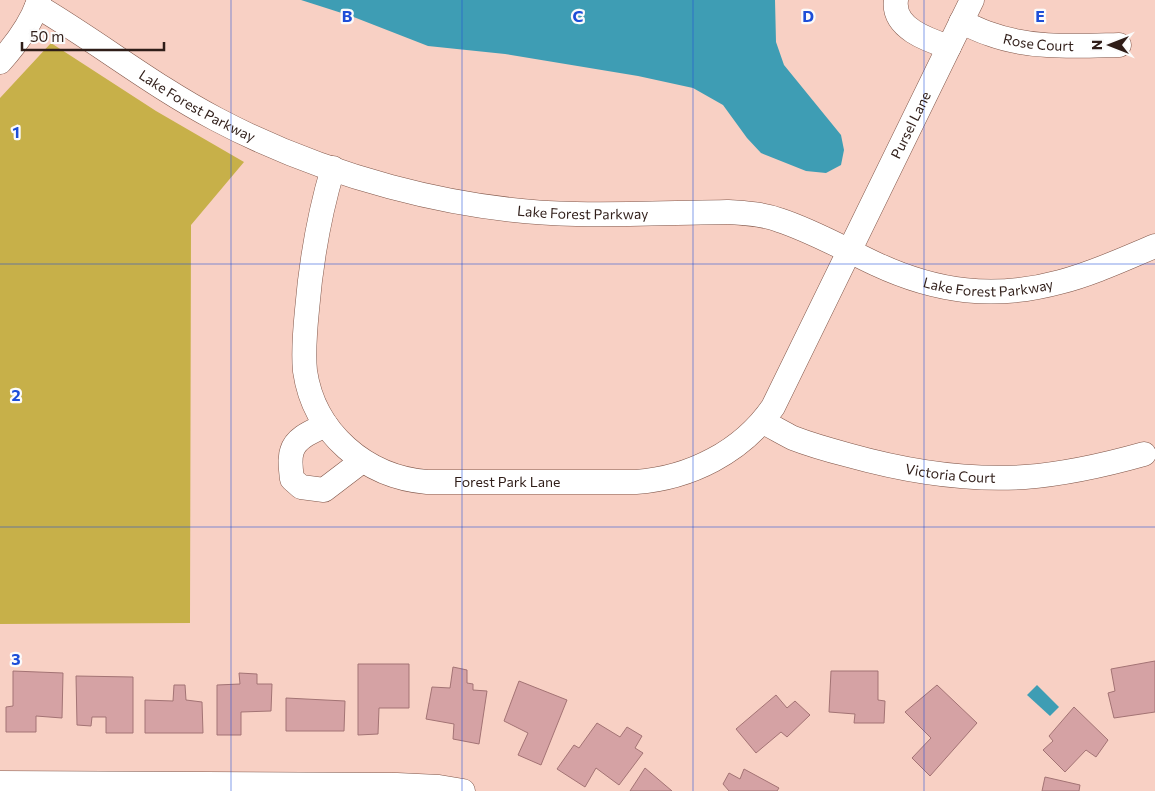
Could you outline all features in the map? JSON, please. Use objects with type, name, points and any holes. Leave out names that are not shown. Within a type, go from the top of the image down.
[{"type":"street","points":[[896,0],[897,14],[901,21],[930,41],[949,47]]},
{"type":"street","name":"Pursel Lane","points":[[850,252],[972,0]]},
{"type":"street","points":[[0,62],[12,49],[31,19],[38,3]]},
{"type":"street","name":"Lake Forest Parkway","points":[[38,3],[148,79],[216,119],[279,148],[333,168],[383,185],[436,197],[526,210],[575,214],[727,212],[751,214],[778,219],[914,280],[950,289],[986,292],[1022,290],[1061,282],[1155,246]]},
{"type":"street","name":"Rose Court","points":[[961,22],[990,34],[1041,45],[1119,45]]},
{"type":"street","name":"Forest Park Lane","points":[[333,168],[323,203],[314,252],[306,325],[304,357],[309,389],[326,425],[340,443],[362,461],[384,473],[409,480],[651,481],[680,474],[708,463],[736,445],[763,422],[774,407],[850,252]]},
{"type":"street","name":"Victoria Court","points":[[763,422],[793,438],[878,464],[931,473],[973,477],[1024,477],[1074,471],[1144,454]]},
{"type":"street","points":[[326,425],[309,433],[296,443],[291,452],[292,479],[301,487],[324,490],[362,461]]},
{"type":"street","points":[[0,783],[397,785],[439,787],[463,791]]},
{"type":"shaded area","points":[[51,43],[156,111],[244,162],[191,225],[190,623],[0,624],[0,98]]},
{"type":"water","points":[[301,0],[775,0],[776,42],[784,65],[841,135],[844,150],[841,165],[826,173],[806,171],[761,153],[747,138],[723,105],[693,88],[638,76],[505,54],[428,46],[351,16]]},
{"type":"water","points":[[1037,685],[1059,707],[1050,716],[1027,695]]},
{"type":"building","points":[[1155,661],[1155,712],[1114,718],[1108,693],[1115,691],[1111,669]]},
{"type":"building","points":[[358,664],[409,664],[409,708],[379,708],[378,734],[358,735]]},
{"type":"building","points":[[453,667],[467,670],[467,683],[473,684],[473,690],[487,691],[479,744],[453,739],[454,724],[426,719],[432,687],[450,688]]},
{"type":"building","points":[[13,671],[63,673],[62,718],[36,716],[36,732],[6,732],[6,707],[13,706]]},
{"type":"building","points":[[831,671],[878,671],[878,700],[885,701],[884,723],[854,723],[855,714],[829,712]]},
{"type":"building","points":[[239,673],[257,674],[257,684],[272,684],[271,711],[241,712],[241,735],[217,735],[217,685],[240,684]]},
{"type":"building","points":[[76,676],[133,677],[133,733],[106,733],[106,717],[92,717],[91,726],[77,725]]},
{"type":"building","points":[[519,681],[567,700],[541,765],[518,755],[528,733],[504,721]]},
{"type":"building","points":[[174,685],[185,685],[186,700],[202,702],[203,733],[145,733],[145,700],[173,701]]},
{"type":"building","points":[[937,685],[977,723],[930,776],[912,758],[931,738],[905,712]]},
{"type":"building","points":[[776,695],[787,708],[795,701],[810,715],[787,737],[781,732],[756,753],[736,729]]},
{"type":"building","points":[[286,698],[345,701],[344,731],[286,731]]},
{"type":"building","points":[[1074,707],[1108,740],[1096,757],[1086,750],[1065,772],[1043,750],[1053,741],[1049,736]]},
{"type":"building","points":[[597,723],[620,737],[627,727],[642,736],[635,748],[643,753],[619,785],[596,768],[585,787],[557,769],[574,745],[579,748]]},
{"type":"building","points":[[645,768],[672,791],[630,791]]},
{"type":"building","points":[[744,769],[779,788],[777,791],[729,791],[723,784],[729,773],[740,779]]},
{"type":"building","points":[[1045,777],[1080,785],[1079,791],[1042,791]]}]
